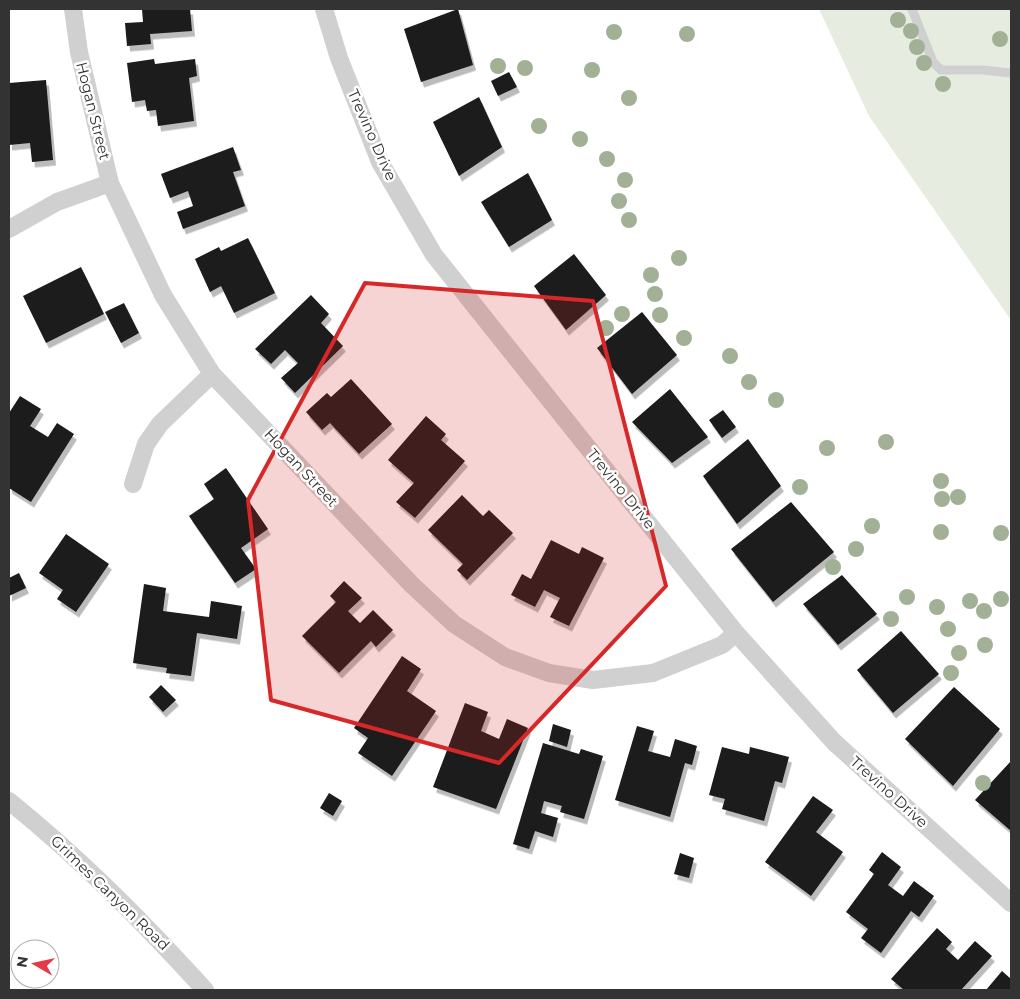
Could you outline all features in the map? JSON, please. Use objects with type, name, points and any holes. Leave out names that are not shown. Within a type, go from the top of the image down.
[{"type":"street","name":"Hogan Street","points":[[73,9],[79,52],[110,183],[163,295],[212,374],[412,585],[454,624],[505,657],[549,673],[602,679],[653,673],[722,645],[736,633]]},
{"type":"street","name":"Trevino Drive","points":[[324,9],[339,58],[380,162],[434,255],[736,633],[834,742],[1011,904]]},
{"type":"street","points":[[9,229],[57,202],[110,183]]},
{"type":"street","points":[[132,484],[146,444],[160,424],[212,374]]},
{"type":"street","name":"Grimes Canyon Road","points":[[9,801],[70,851],[144,923],[205,990]]},
{"type":"lane","points":[[912,9],[933,62],[941,70],[984,70],[1011,74]]},
{"type":"highlighted area","points":[[365,283],[593,301],[666,586],[499,763],[271,700],[248,500]]},
{"type":"shaded area","points":[[819,9],[1011,9],[1011,320],[869,116]]},
{"type":"building","points":[[142,9],[190,9],[192,31],[150,34],[151,44],[127,46],[125,23],[143,22]]},
{"type":"building","points":[[458,9],[473,65],[421,82],[404,29]]},
{"type":"building","points":[[154,59],[155,64],[195,59],[197,76],[189,78],[194,121],[158,126],[156,110],[147,111],[145,100],[132,102],[127,63]]},
{"type":"building","points":[[509,72],[517,87],[498,96],[491,81]]},
{"type":"building","points":[[46,80],[53,160],[32,162],[30,143],[9,145],[9,83]]},
{"type":"building","points":[[479,97],[502,147],[459,176],[433,122]]},
{"type":"building","points":[[233,147],[241,170],[233,172],[245,206],[183,229],[177,212],[193,206],[188,191],[170,198],[161,174]]},
{"type":"building","points":[[528,173],[552,220],[509,247],[481,202]]},
{"type":"building","points":[[248,238],[275,293],[234,313],[221,286],[210,292],[195,259],[219,247],[221,251]]},
{"type":"building","points":[[574,254],[606,295],[566,330],[534,286]]},
{"type":"building","points":[[81,267],[104,314],[46,343],[23,296]]},
{"type":"building","points":[[311,295],[329,314],[321,323],[343,346],[295,393],[281,378],[298,363],[285,350],[271,364],[255,349]]},
{"type":"building","points":[[124,303],[139,333],[121,343],[105,312]]},
{"type":"building","points":[[642,312],[677,355],[632,394],[597,348]]},
{"type":"building","points":[[351,379],[392,424],[359,454],[330,423],[322,430],[306,412],[327,393],[331,397]]},
{"type":"building","points":[[670,389],[708,437],[672,463],[632,422]]},
{"type":"building","points":[[20,396],[41,409],[30,426],[48,437],[57,423],[74,434],[31,502],[9,488],[9,413]]},
{"type":"building","points":[[723,410],[736,427],[722,438],[709,420]]},
{"type":"building","points":[[426,416],[446,434],[441,440],[465,461],[415,518],[396,502],[414,483],[388,460]]},
{"type":"building","points":[[748,439],[781,486],[737,524],[703,476]]},
{"type":"building","points":[[226,468],[268,529],[241,548],[256,569],[235,583],[189,516],[214,499],[204,484]]},
{"type":"building","points":[[462,495],[483,516],[489,510],[513,533],[467,580],[457,570],[463,564],[428,530]]},
{"type":"building","points":[[791,502],[834,552],[773,602],[731,549]]},
{"type":"building","points":[[66,534],[109,564],[76,612],[57,599],[63,590],[39,573]]},
{"type":"building","points":[[551,540],[579,554],[582,547],[604,558],[569,626],[550,617],[560,598],[544,590],[535,607],[511,595],[522,574],[531,579]]},
{"type":"building","points":[[19,573],[26,588],[9,596],[9,578]]},
{"type":"building","points":[[842,575],[877,614],[838,645],[803,604]]},
{"type":"building","points":[[344,581],[362,598],[348,611],[360,623],[373,610],[393,630],[376,647],[371,641],[339,673],[302,636],[336,602],[330,596]]},
{"type":"building","points":[[144,584],[166,588],[163,611],[209,617],[211,601],[242,606],[237,639],[197,633],[191,676],[166,673],[167,668],[133,663]]},
{"type":"building","points":[[901,631],[939,674],[893,713],[857,670]]},
{"type":"building","points":[[402,656],[421,669],[407,691],[436,711],[392,776],[358,753],[368,738],[354,728]]},
{"type":"building","points":[[161,685],[176,700],[163,712],[149,697]]},
{"type":"building","points":[[954,687],[1000,729],[953,786],[905,739]]},
{"type":"building","points":[[465,703],[488,712],[481,731],[499,739],[507,719],[528,728],[496,809],[433,787]]},
{"type":"building","points":[[553,724],[571,730],[567,747],[549,741]]},
{"type":"building","points":[[637,726],[654,731],[648,751],[670,757],[675,739],[697,746],[692,765],[685,763],[670,817],[615,800]]},
{"type":"building","points":[[543,743],[579,754],[581,749],[603,756],[584,819],[560,812],[562,806],[544,801],[541,813],[558,818],[553,837],[535,831],[529,849],[513,844]]},
{"type":"building","points":[[722,747],[749,754],[750,747],[789,757],[782,783],[775,781],[764,821],[722,809],[725,799],[709,795]]},
{"type":"building","points":[[1011,761],[1011,831],[975,800]]},
{"type":"building","points":[[329,793],[342,801],[333,816],[320,808]]},
{"type":"building","points":[[813,796],[833,810],[816,832],[843,852],[811,896],[765,862]]},
{"type":"building","points":[[882,852],[901,867],[888,885],[903,896],[914,881],[934,896],[919,917],[911,911],[881,953],[861,938],[868,929],[846,912],[874,874],[869,870]]},
{"type":"building","points":[[680,853],[694,858],[689,878],[674,874]]},
{"type":"building","points":[[937,928],[952,942],[946,949],[958,960],[975,941],[992,956],[961,990],[904,990],[891,979]]},
{"type":"building","points":[[1002,971],[1011,979],[1011,990],[986,990]]}]
